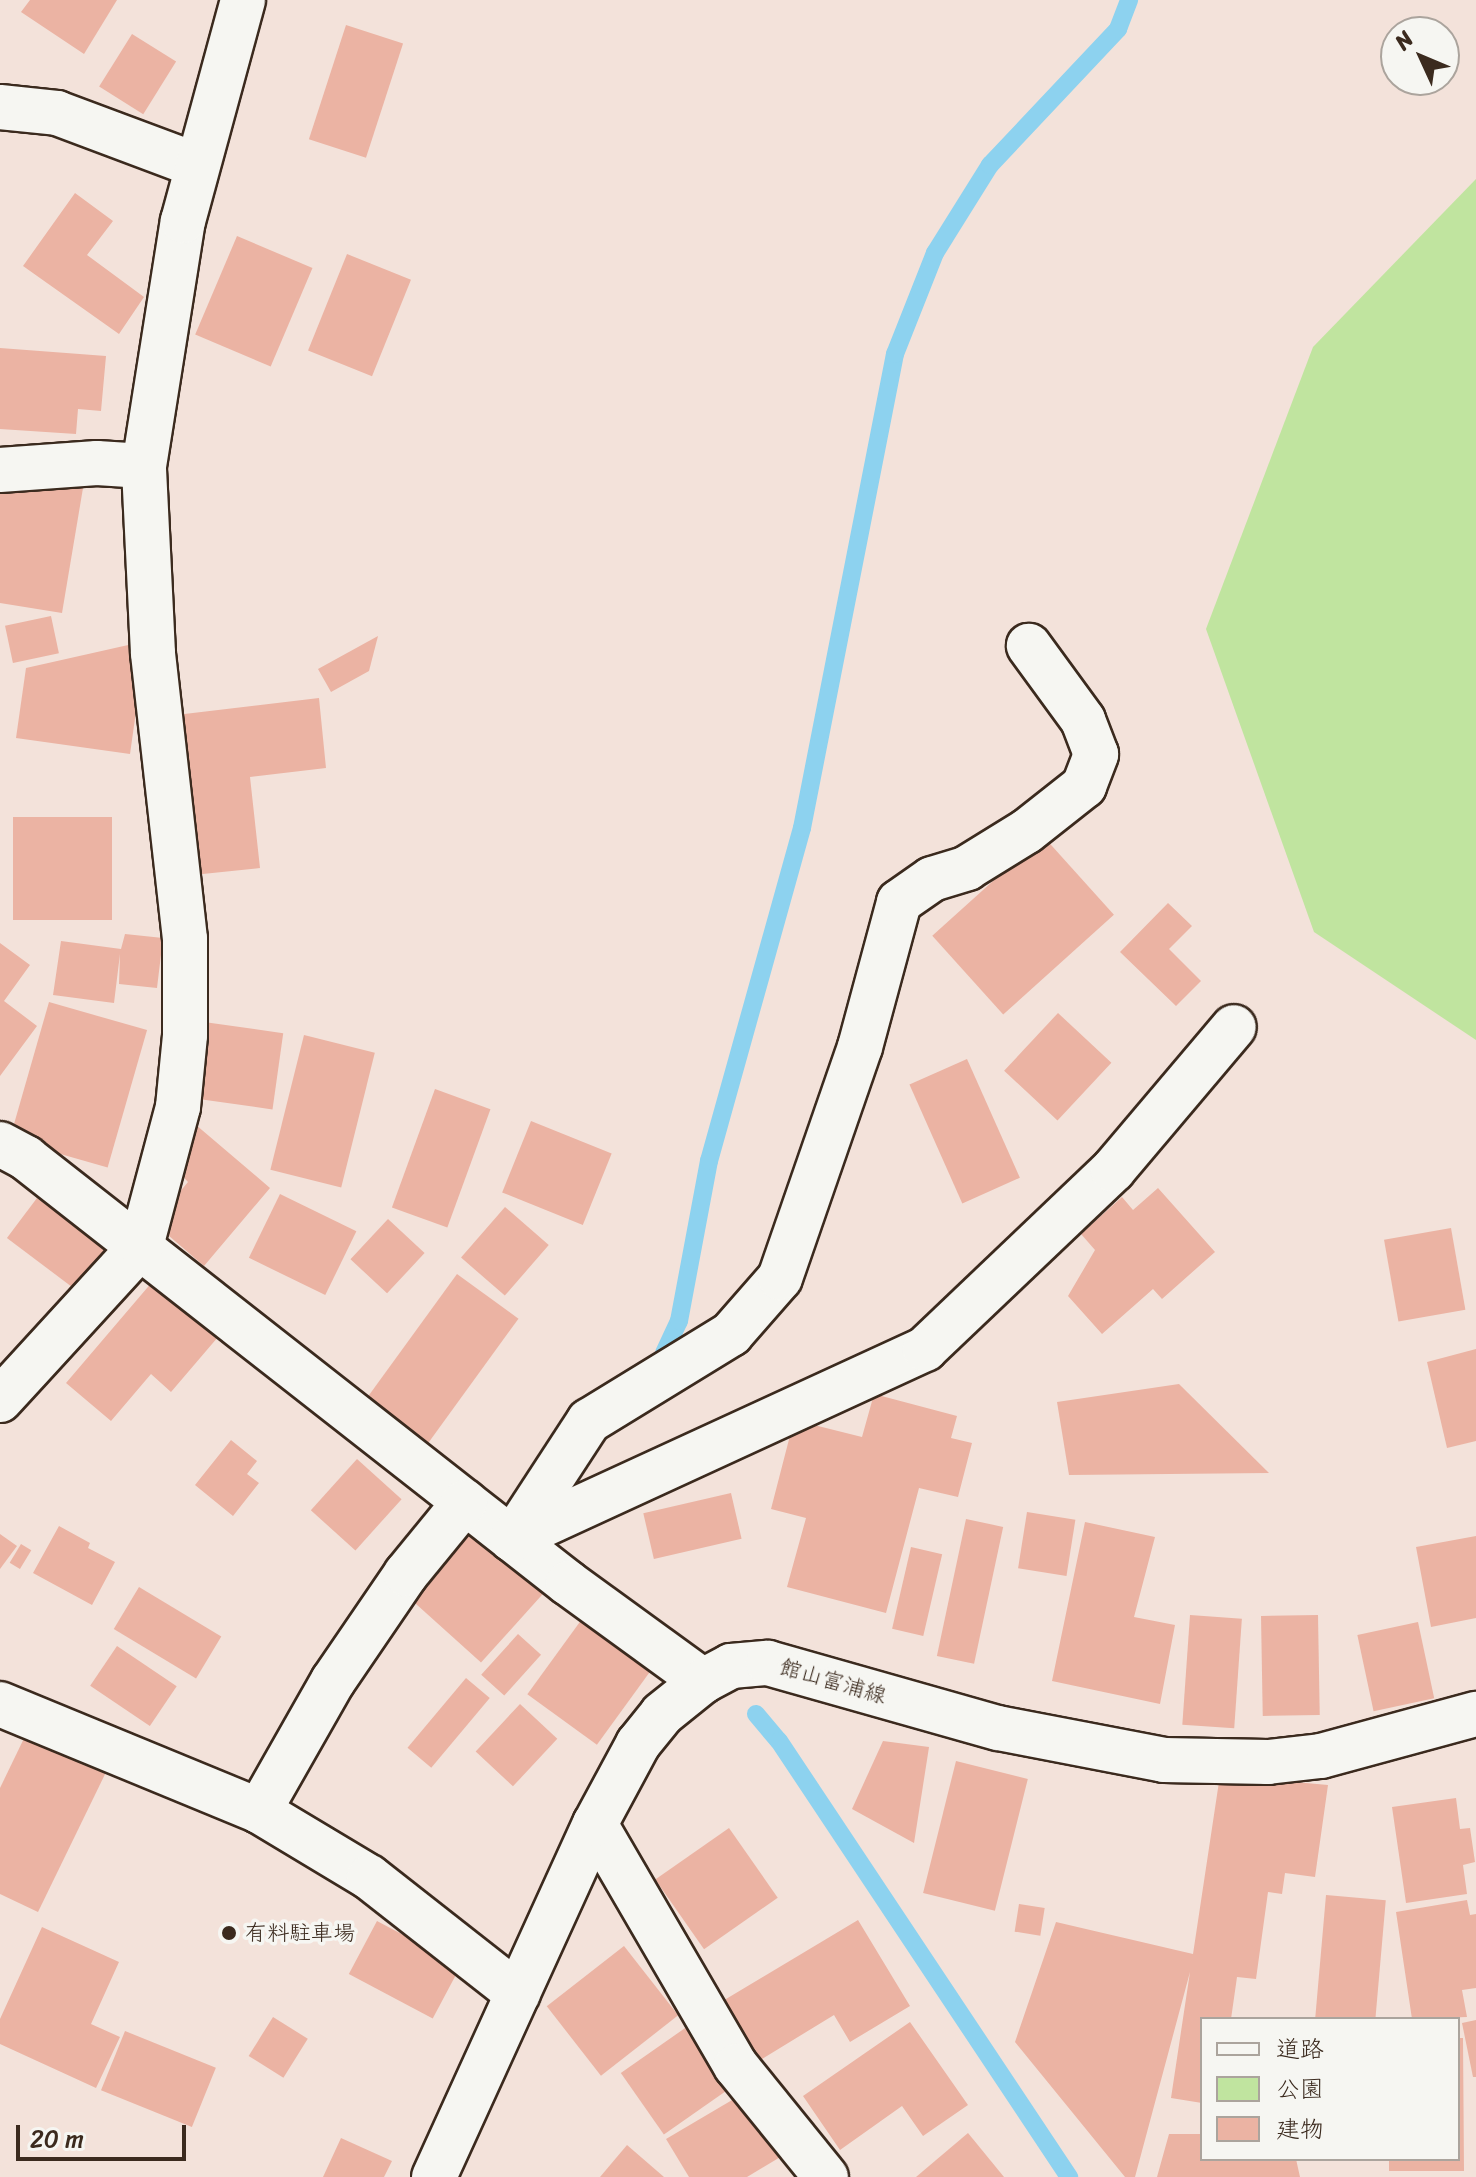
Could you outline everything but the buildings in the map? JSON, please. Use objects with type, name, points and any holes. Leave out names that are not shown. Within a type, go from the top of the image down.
[{"type":"street","points":[[0,1400],[141,1246],[178,1107],[185,1004],[185,939],[153,653],[144,466],[183,221],[243,0]]},
{"type":"street","points":[[0,107],[57,113],[196,165]]},
{"type":"street","points":[[0,470],[97,463],[144,466]]},
{"type":"street","points":[[512,1539],[589,1421],[731,1334],[780,1278],[860,1047],[899,902],[932,879],[967,868],[1027,831],[1084,786],[1096,754],[1083,720],[1029,646]]},
{"type":"street","points":[[512,1539],[925,1349],[1113,1170],[1234,1027]]},
{"type":"street","points":[[0,1144],[26,1158],[512,1539],[703,1681]]},
{"type":"street","points":[[259,1811],[333,1681],[406,1574],[465,1502]]},
{"type":"street","name":"館山富浦線","points":[[434,2177],[595,1824],[638,1744],[662,1714],[703,1681],[731,1666],[768,1663],[998,1728],[1164,1760],[1268,1762],[1321,1756],[1476,1714]]},
{"type":"street","points":[[0,1704],[259,1811],[369,1877],[518,1994]]},
{"type":"street","points":[[595,1824],[736,2066],[826,2177]]},
{"type":"green space","points":[[1476,179],[1476,1040],[1314,932],[1206,629],[1313,347]]},
{"type":"waterway","points":[[664,1353],[679,1321],[709,1161],[802,828],[895,354],[935,253],[990,165],[1118,29],[1129,0]]},
{"type":"waterway","points":[[756,1714],[779,1741],[1069,2177]]},
{"type":"place","name":"有料駐車場","points":[[229,1933]]}]
